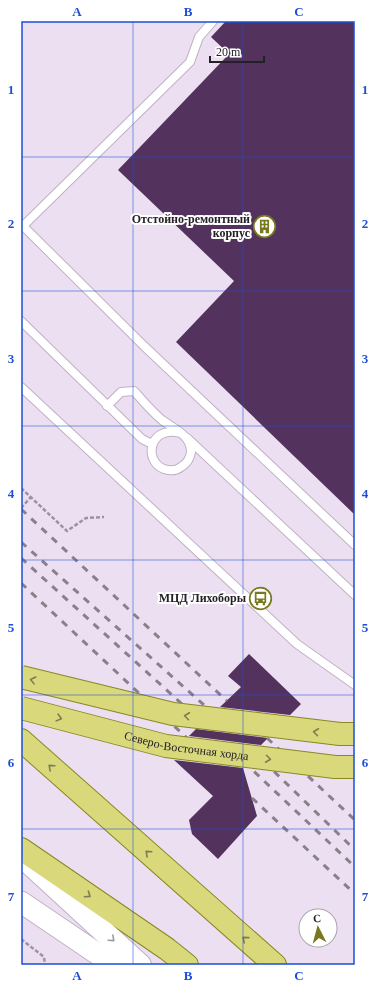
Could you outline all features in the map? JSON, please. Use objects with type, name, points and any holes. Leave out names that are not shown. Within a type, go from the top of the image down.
[{"type":"main road","points":[[21,677],[173,714],[340,734],[355,734]]},
{"type":"main road","name":"Северо-Восточная хорда","points":[[21,708],[166,746],[335,767],[355,767]]},
{"type":"main road","points":[[21,740],[275,965]]},
{"type":"main road","points":[[21,849],[167,949],[187,965]]},
{"type":"main road","points":[[21,856],[140,965]]},
{"type":"street","points":[[21,902],[114,965]]},
{"type":"lane","points":[[213,21],[199,37],[190,62],[22,225],[144,346],[355,545]]},
{"type":"lane","points":[[21,321],[142,440],[152,444]]},
{"type":"lane","points":[[21,387],[297,644],[355,685]]},
{"type":"lane","points":[[107,406],[121,392],[134,391],[161,419],[184,435],[355,595]]},
{"type":"lane","points":[[172,431],[184,435],[191,446],[191,456],[186,464],[178,469],[170,471],[163,469],[156,464],[151,455],[152,444],[156,437],[164,432],[172,431]]},
{"type":"path","points":[[21,488],[66,531],[86,518],[104,517]]},
{"type":"path","points":[[21,508],[31,497]]},
{"type":"path","points":[[21,939],[44,957],[45,965]]},
{"type":"building","name":"Отстойно-ремонтный корпус","points":[[226,21],[355,21],[355,515],[176,342],[234,281],[118,170],[229,54],[211,37]]},
{"type":"building","points":[[249,654],[301,704],[290,715],[220,707],[241,687],[228,676]]},
{"type":"building","points":[[196,729],[268,738],[261,745],[189,736]]},
{"type":"building","points":[[174,760],[243,768],[257,816],[218,859],[192,834],[189,820],[213,796]]},
{"type":"railway","points":[[21,509],[227,701]]},
{"type":"railway","points":[[21,542],[213,713]]},
{"type":"railway","points":[[21,558],[203,723]]},
{"type":"railway","points":[[21,583],[187,738]]},
{"type":"railway","points":[[267,738],[355,820]]},
{"type":"railway","points":[[254,752],[355,850]]},
{"type":"railway","points":[[244,762],[355,867]]},
{"type":"railway","points":[[252,798],[355,894]]},
{"type":"place","name":"Отстойно-ремонтный корпус","points":[[265,226]]},
{"type":"place","name":"МЦД Лихоборы","points":[[261,598]]}]
